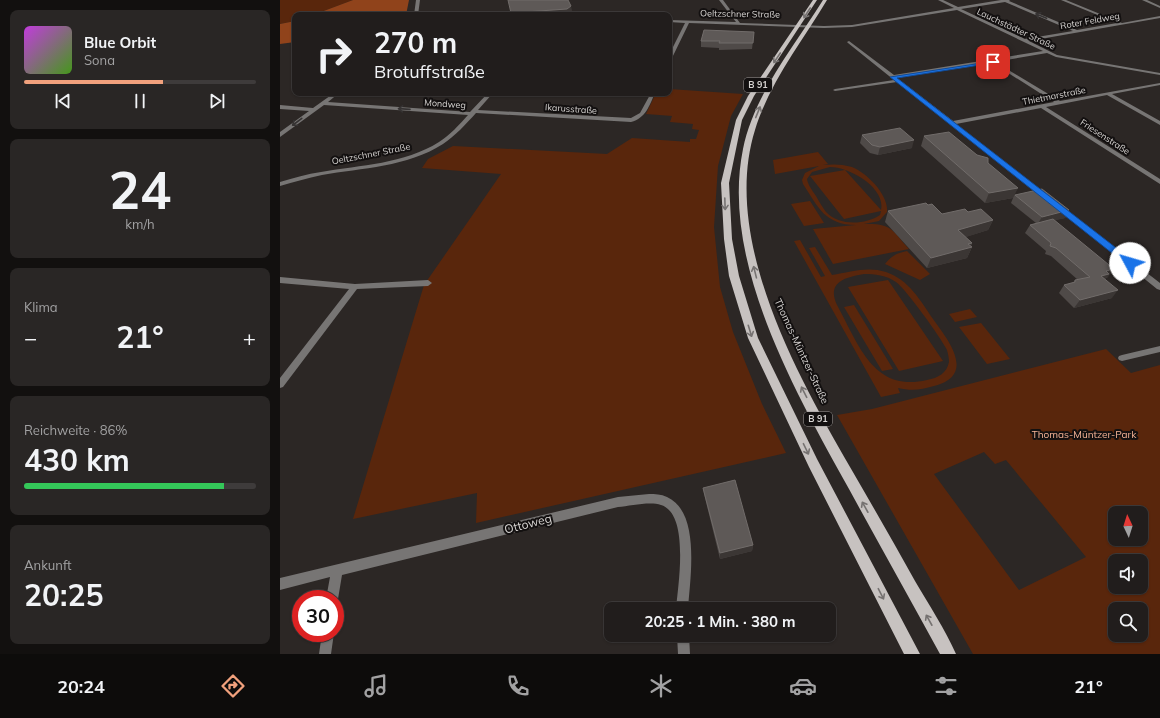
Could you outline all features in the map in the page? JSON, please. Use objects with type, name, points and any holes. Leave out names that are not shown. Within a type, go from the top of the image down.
[{"type":"main road","name":"B 91","points":[[815,0],[751,96],[739,120],[731,150],[725,183],[728,239],[734,276],[753,338],[813,463],[912,654]]},
{"type":"main road","name":"Thomas-Müntzer-Straße","points":[[825,0],[764,98],[746,149],[742,184],[746,239],[765,306],[790,365],[837,456],[948,654]]},
{"type":"street","points":[[416,12],[418,0]]},
{"type":"street","points":[[721,0],[739,24]]},
{"type":"street","name":"Lauchstädter Straße","points":[[940,0],[1046,52],[1065,59],[1160,74]]},
{"type":"street","points":[[1006,0],[1076,31]]},
{"type":"street","name":"Oeltzschner Straße","points":[[672,21],[810,26],[857,26],[1006,0]]},
{"type":"street","points":[[1063,0],[1121,23]]},
{"type":"street","points":[[1144,0],[1160,7]]},
{"type":"street","name":"Roter Feldweg","points":[[1023,41],[1121,23],[1160,18]]},
{"type":"street","points":[[672,54],[687,22]]},
{"type":"street","points":[[849,42],[1160,287]]},
{"type":"street","points":[[834,90],[1046,52]]},
{"type":"street","points":[[993,62],[1059,103]]},
{"type":"street","name":"Thietmarstraße","points":[[952,123],[1160,84]]},
{"type":"street","points":[[1108,94],[1160,123]]},
{"type":"street","points":[[280,135],[333,96]]},
{"type":"street","name":"Oeltzschner Straße","points":[[280,184],[291,180],[390,162],[418,154],[443,142],[488,96]]},
{"type":"street","name":"Ikarusstraße","points":[[472,112],[631,120],[639,118],[642,115],[651,96]]},
{"type":"street","name":"Mondweg","points":[[323,103],[472,112]]},
{"type":"street","name":"Friesenstraße","points":[[1041,106],[1160,182]]},
{"type":"street","points":[[280,107],[313,110]]},
{"type":"street","points":[[280,175],[291,180]]},
{"type":"street","points":[[280,280],[355,287],[428,283]]},
{"type":"street","points":[[280,384],[355,287]]},
{"type":"street","points":[[1122,358],[1160,348]]},
{"type":"street","name":"Ottoweg","points":[[280,584],[618,502],[642,500],[664,501],[680,515],[686,554],[683,602]]},
{"type":"street","points":[[334,590],[337,570]]},
{"type":"street","points":[[325,654],[327,642]]},
{"type":"street","points":[[683,642],[684,654]]},
{"type":"green space","points":[[280,0],[353,0],[321,12],[292,12],[292,22],[280,24]]},
{"type":"green space","points":[[672,89],[743,94],[731,116],[718,166],[714,227],[720,287],[733,332],[762,404],[786,453],[476,523],[477,493],[353,519],[424,285],[501,174],[422,168],[428,159],[453,146],[607,154],[632,138],[690,142],[690,139],[696,139],[699,130],[692,129],[693,124],[670,122],[672,116],[646,114],[655,96],[672,96]]},
{"type":"green space","points":[[818,152],[828,164],[823,165],[845,165],[858,170],[876,185],[887,205],[887,212],[879,221],[864,224],[886,226],[895,232],[909,249],[833,264],[813,229],[856,225],[837,222],[830,218],[818,207],[803,184],[802,180],[805,173],[819,166],[775,174],[773,160]],"holes":[[[830,167],[844,170],[810,176],[844,219],[881,211],[880,215],[867,221],[845,222],[831,217],[826,212],[810,188],[807,179],[812,172]],[[845,170],[865,180],[872,187],[878,194],[881,202],[881,210]]]},
{"type":"green space","points":[[810,201],[824,223],[804,226],[791,204]]},
{"type":"green space","points":[[800,240],[821,277],[825,276],[809,248],[815,247],[832,275],[859,270],[879,270],[894,276],[908,285],[946,337],[955,356],[957,366],[954,374],[947,381],[934,386],[916,390],[898,388],[900,393],[881,397],[794,241]],"holes":[[[864,274],[884,276],[901,286],[923,314],[947,350],[949,362],[944,372],[931,379],[908,382],[893,379],[880,372],[870,362],[852,335],[834,297],[834,291],[840,282],[845,279]]]},
{"type":"green space","points":[[907,251],[930,274],[920,280],[885,264],[894,255]]},
{"type":"green space","points":[[888,280],[943,361],[899,371],[848,287]]},
{"type":"green space","points":[[854,305],[893,369],[882,371],[844,307]]},
{"type":"green space","points":[[970,309],[977,317],[955,322],[949,314]]},
{"type":"green space","points":[[981,323],[1010,359],[987,364],[959,327]]},
{"type":"green space","name":"Thomas-Müntzer-Park","points":[[1106,349],[1131,373],[1160,365],[1160,654],[973,654],[837,415],[872,409]],"holes":[[[984,452],[995,464],[1006,460],[1086,557],[1019,590],[934,474]]]},
{"type":"shaded area","points":[[353,0],[409,0],[407,12],[321,12]]},
{"type":"shaded area","points":[[292,22],[292,42],[280,44],[280,24]]},
{"type":"building","points":[[508,0],[568,0],[571,6],[567,9],[511,12]]},
{"type":"building","points":[[704,30],[754,32],[753,43],[719,43],[720,41],[701,41]]},
{"type":"building","points":[[900,128],[914,140],[880,147],[872,145],[862,135]]},
{"type":"building","points":[[949,132],[977,155],[988,158],[988,163],[1018,188],[989,193],[924,136]]},
{"type":"building","points":[[1042,189],[1069,210],[1042,217],[1015,195]]},
{"type":"building","points":[[926,203],[928,205],[932,204],[942,214],[965,209],[968,212],[981,209],[993,220],[958,230],[972,243],[968,244],[972,247],[931,258],[888,211]]},
{"type":"building","points":[[1053,219],[1114,269],[1106,271],[1109,274],[1101,276],[1118,290],[1080,300],[1064,285],[1075,282],[1075,280],[1090,277],[1056,248],[1050,246],[1051,243],[1030,225]]},
{"type":"building","points":[[735,480],[753,545],[720,553],[703,488]]},
{"type":"route","points":[[993,62],[892,77],[1130,263]]}]
